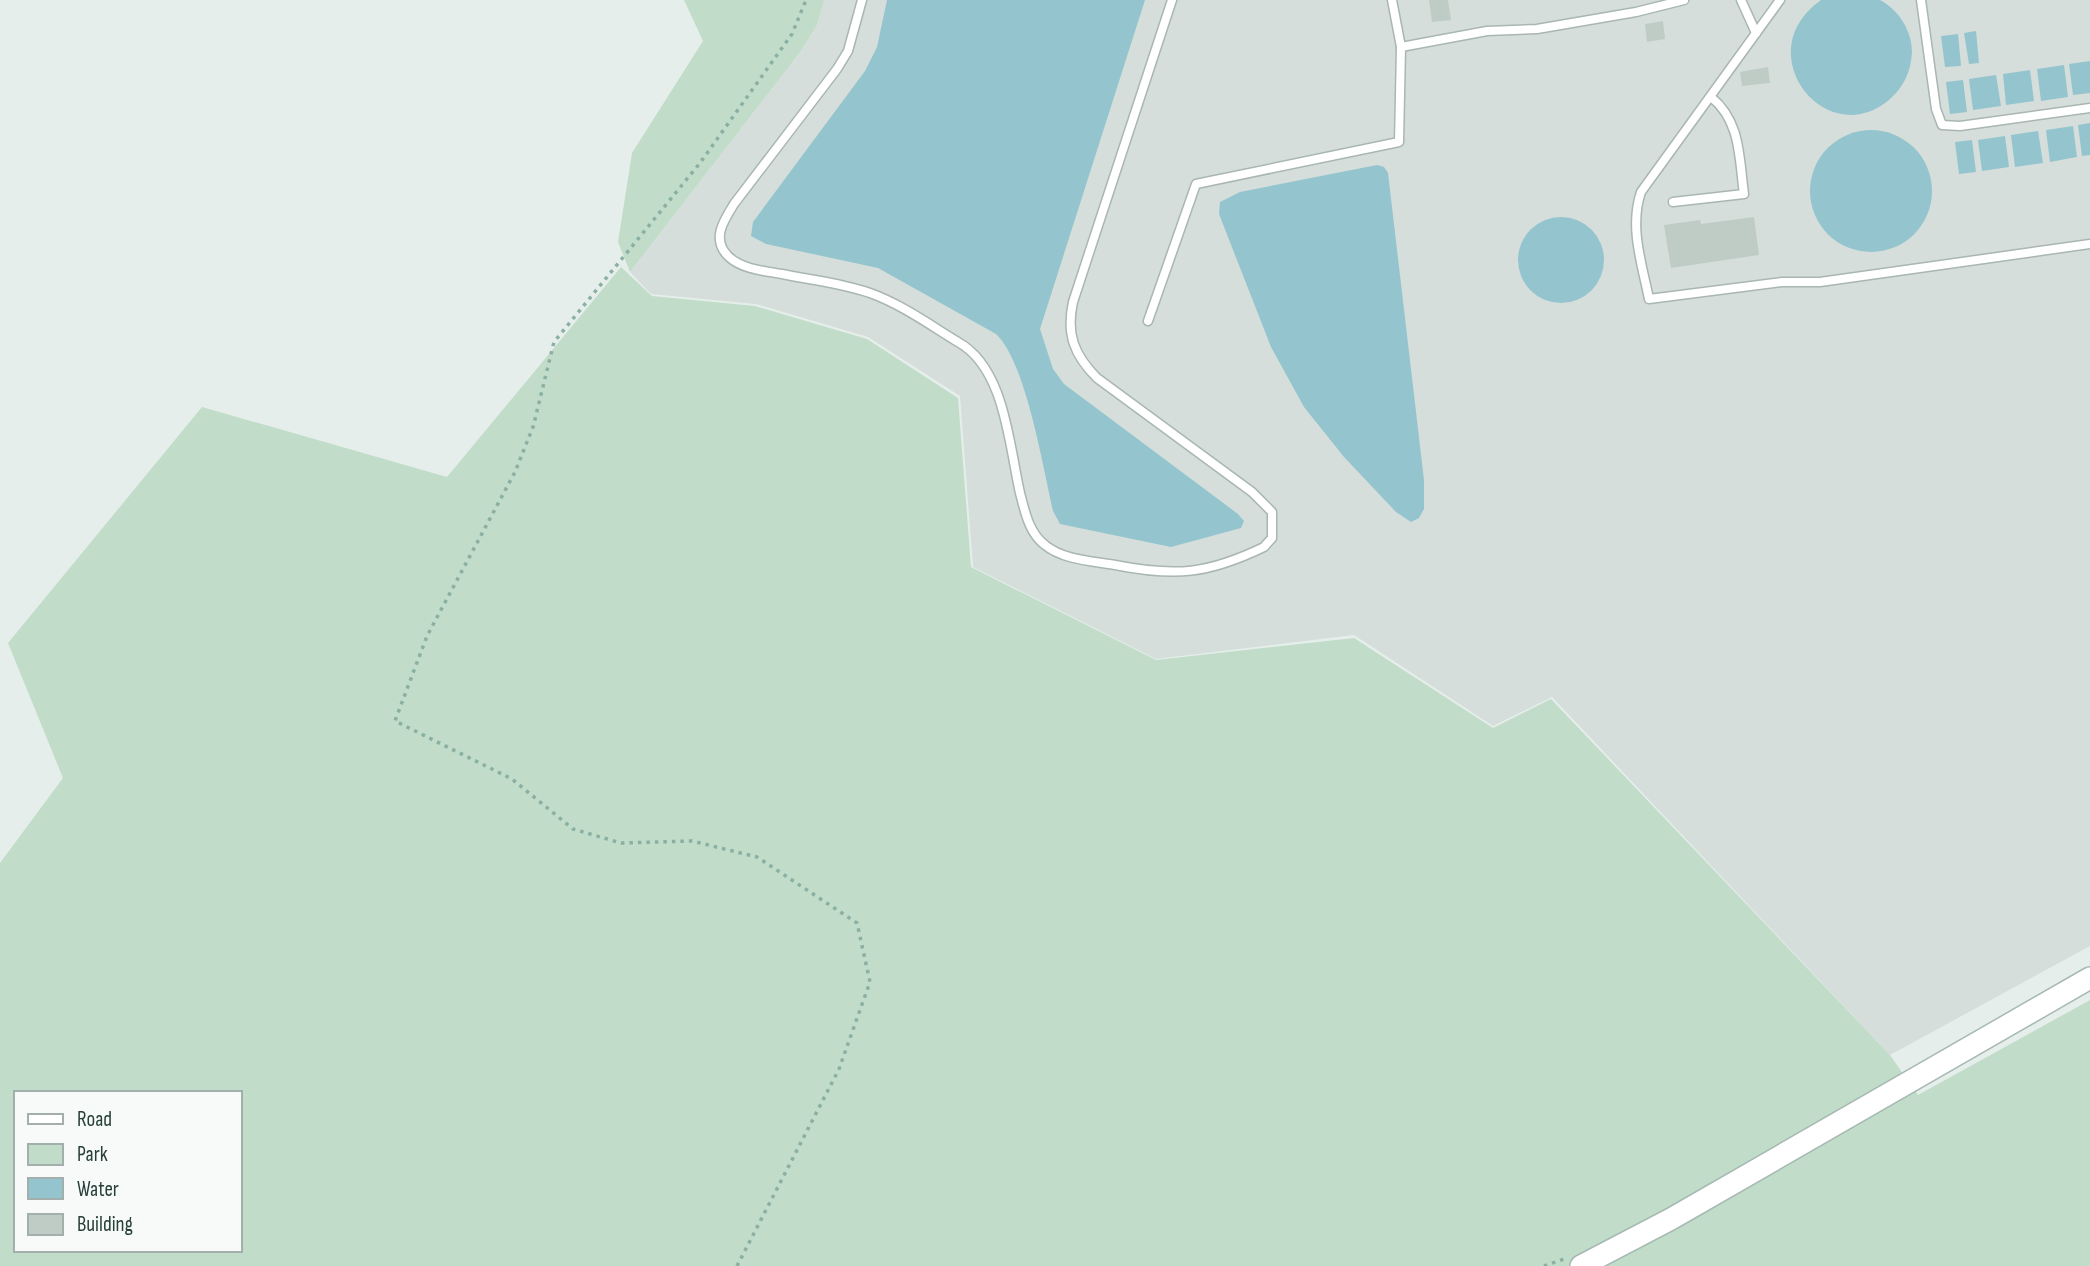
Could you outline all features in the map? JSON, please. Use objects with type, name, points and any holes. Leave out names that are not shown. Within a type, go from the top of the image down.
[{"type":"street","points":[[1581,1266],[1671,1219],[2090,978]]},
{"type":"lane","points":[[862,0],[848,51],[734,204],[720,230],[720,243],[727,255],[754,269],[872,293],[967,346],[984,363],[997,393],[1024,508],[1036,537],[1045,546],[1071,556],[1148,572],[1178,574],[1192,572],[1264,547],[1272,538],[1272,512],[1252,492],[1097,378],[1078,357],[1069,331],[1073,302],[1172,0]]},
{"type":"lane","points":[[1148,321],[1196,184],[1399,142],[1401,47],[1392,0]]},
{"type":"lane","points":[[1401,47],[1487,31],[1537,29],[1636,12],[1684,0]]},
{"type":"lane","points":[[1741,0],[1756,33]]},
{"type":"lane","points":[[1780,0],[1646,182],[1637,204],[1638,246],[1649,299],[1782,282],[1820,282],[2090,244]]},
{"type":"lane","points":[[1921,0],[1936,109],[1942,125],[1960,126],[2090,108]]},
{"type":"lane","points":[[1673,202],[1744,194],[1732,120],[1711,97]]},
{"type":"path","points":[[737,1266],[839,1069],[870,982],[856,923],[757,857],[692,841],[621,843],[573,829],[512,779],[395,721],[427,636],[515,472],[533,427],[554,342],[701,163],[792,34],[806,0]]},
{"type":"shaded area","points":[[824,0],[2090,0],[2090,946],[1890,1055],[1552,697],[1493,726],[1354,635],[1156,659],[973,567],[960,396],[868,337],[756,304],[651,294],[630,272],[801,51],[817,25]]},
{"type":"green space","points":[[684,0],[824,0],[817,25],[801,51],[630,272],[618,242],[632,153],[703,41]]},
{"type":"green space","points":[[621,267],[652,296],[755,306],[867,339],[958,398],[971,567],[1156,660],[1354,638],[1493,728],[1551,699],[1890,1055],[1918,1095],[2090,1000],[2090,1266],[0,1266],[0,863],[63,778],[8,643],[202,407],[447,477]]},
{"type":"water","points":[[887,0],[1145,0],[1040,329],[1053,369],[1064,384],[1238,514],[1244,521],[1241,528],[1171,547],[1060,524],[1053,511],[1025,391],[1007,348],[996,334],[878,268],[766,244],[751,236],[753,222],[865,71],[877,47]]},
{"type":"water","points":[[1821,0],[1880,0],[1898,15],[1910,36],[1912,52],[1906,78],[1890,99],[1866,113],[1842,114],[1821,106],[1804,90],[1793,69],[1791,46],[1800,22]]},
{"type":"water","points":[[1976,31],[1979,63],[1969,64],[1964,33]]},
{"type":"water","points":[[1958,34],[1961,66],[1945,67],[1941,36]]},
{"type":"water","points":[[2090,61],[2090,93],[2073,95],[2069,64]]},
{"type":"water","points":[[2064,65],[2068,97],[2041,101],[2037,69]]},
{"type":"water","points":[[2030,70],[2034,101],[2006,105],[2003,74]]},
{"type":"water","points":[[1996,75],[2001,106],[1973,110],[1969,79]]},
{"type":"water","points":[[1963,80],[1967,112],[1950,114],[1946,82]]},
{"type":"water","points":[[2090,123],[2090,155],[2082,156],[2078,125]]},
{"type":"water","points":[[2073,126],[2077,157],[2050,162],[2046,130]]},
{"type":"water","points":[[1871,130],[1894,135],[1914,148],[1927,168],[1932,191],[1927,214],[1914,234],[1894,247],[1871,252],[1848,247],[1828,234],[1815,214],[1810,191],[1815,168],[1828,148],[1848,135]]},
{"type":"water","points":[[2038,131],[2043,163],[2015,167],[2011,135]]},
{"type":"water","points":[[2005,136],[2009,167],[1982,171],[1978,140]]},
{"type":"water","points":[[1972,140],[1976,172],[1959,174],[1955,142]]},
{"type":"water","points":[[1377,165],[1384,167],[1388,173],[1424,480],[1424,509],[1419,518],[1411,522],[1396,512],[1344,457],[1304,407],[1271,347],[1219,214],[1220,202],[1240,192]]},
{"type":"water","points":[[1553,217],[1569,217],[1592,229],[1601,243],[1604,260],[1601,277],[1592,291],[1569,303],[1553,303],[1537,296],[1525,284],[1518,268],[1518,252],[1525,236],[1537,224]]},
{"type":"building","points":[[1429,0],[1448,0],[1451,20],[1432,22]]},
{"type":"building","points":[[1663,21],[1665,39],[1647,42],[1645,24]]},
{"type":"building","points":[[1768,67],[1770,83],[1742,86],[1740,72]]},
{"type":"building","points":[[1754,217],[1759,255],[1671,268],[1664,225],[1700,220],[1701,224]]}]
